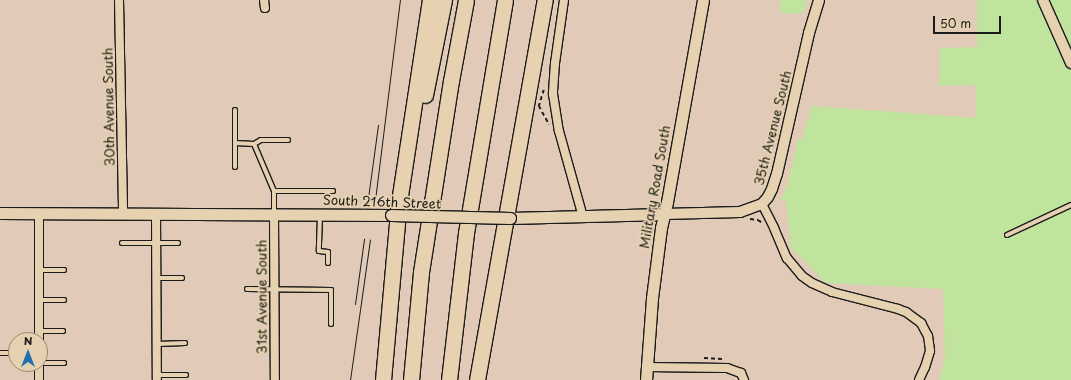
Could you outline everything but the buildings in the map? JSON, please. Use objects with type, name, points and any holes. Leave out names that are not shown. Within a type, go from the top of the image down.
[{"type":"highway","points":[[383,380],[399,202],[430,0]]},
{"type":"highway","points":[[387,341],[406,198],[444,0]]},
{"type":"highway","points":[[411,380],[421,272],[451,81],[466,0]]},
{"type":"highway","points":[[449,380],[466,233],[505,0]]},
{"type":"highway","points":[[477,380],[545,0]]},
{"type":"main road","name":"Military Road South","points":[[646,380],[652,298],[664,214],[703,0]]},
{"type":"main road","name":"South 216th Street","points":[[0,213],[156,215],[320,214],[510,218],[664,214]]},
{"type":"street","name":"30th Avenue South","points":[[119,0],[123,214]]},
{"type":"street","points":[[564,0],[555,63],[553,94],[559,131],[583,217]]},
{"type":"street","name":"35th Avenue South","points":[[819,0],[775,181],[768,197],[762,204],[787,258],[802,276],[812,283],[832,292],[898,309],[910,314],[920,323],[928,336],[930,351],[919,380]]},
{"type":"street","points":[[1043,0],[1071,62]]},
{"type":"street","name":"South 216th Street","points":[[664,214],[740,212],[762,204]]},
{"type":"street","points":[[39,214],[39,331]]},
{"type":"street","name":"31st Avenue South","points":[[274,214],[275,380]]},
{"type":"street","points":[[156,215],[157,378]]},
{"type":"street","points":[[646,367],[727,368],[742,376]]},
{"type":"lane","points":[[235,110],[235,167]]},
{"type":"lane","points":[[235,143],[254,144],[261,140],[288,140]]},
{"type":"lane","points":[[254,144],[274,191],[274,214]]},
{"type":"lane","points":[[274,191],[333,191]]},
{"type":"lane","points":[[1007,236],[1071,205]]},
{"type":"lane","points":[[320,214],[319,251],[328,252],[328,264]]},
{"type":"lane","points":[[122,244],[178,243]]},
{"type":"lane","points":[[39,270],[64,270]]},
{"type":"lane","points":[[156,278],[182,278]]},
{"type":"lane","points":[[247,289],[274,288],[331,290],[331,324]]},
{"type":"lane","points":[[39,300],[64,300]]},
{"type":"lane","points":[[39,331],[63,331]]},
{"type":"lane","points":[[157,344],[185,343]]},
{"type":"lane","points":[[48,364],[64,363]]},
{"type":"lane","points":[[157,378],[186,375]]},
{"type":"green space","points":[[780,0],[807,0],[803,13],[781,14]]},
{"type":"green space","points":[[977,0],[1071,0],[1071,380],[939,380],[945,357],[943,289],[826,283],[791,248],[786,200],[781,200],[788,182],[798,139],[802,139],[812,106],[976,118],[976,85],[939,86],[940,48],[977,47]]},
{"type":"tram line","points":[[375,200],[400,0]]},
{"type":"tram line","points":[[368,198],[378,125]]},
{"type":"tram line","points":[[355,304],[364,239]]},
{"type":"tram line","points":[[350,380],[370,239]]}]
